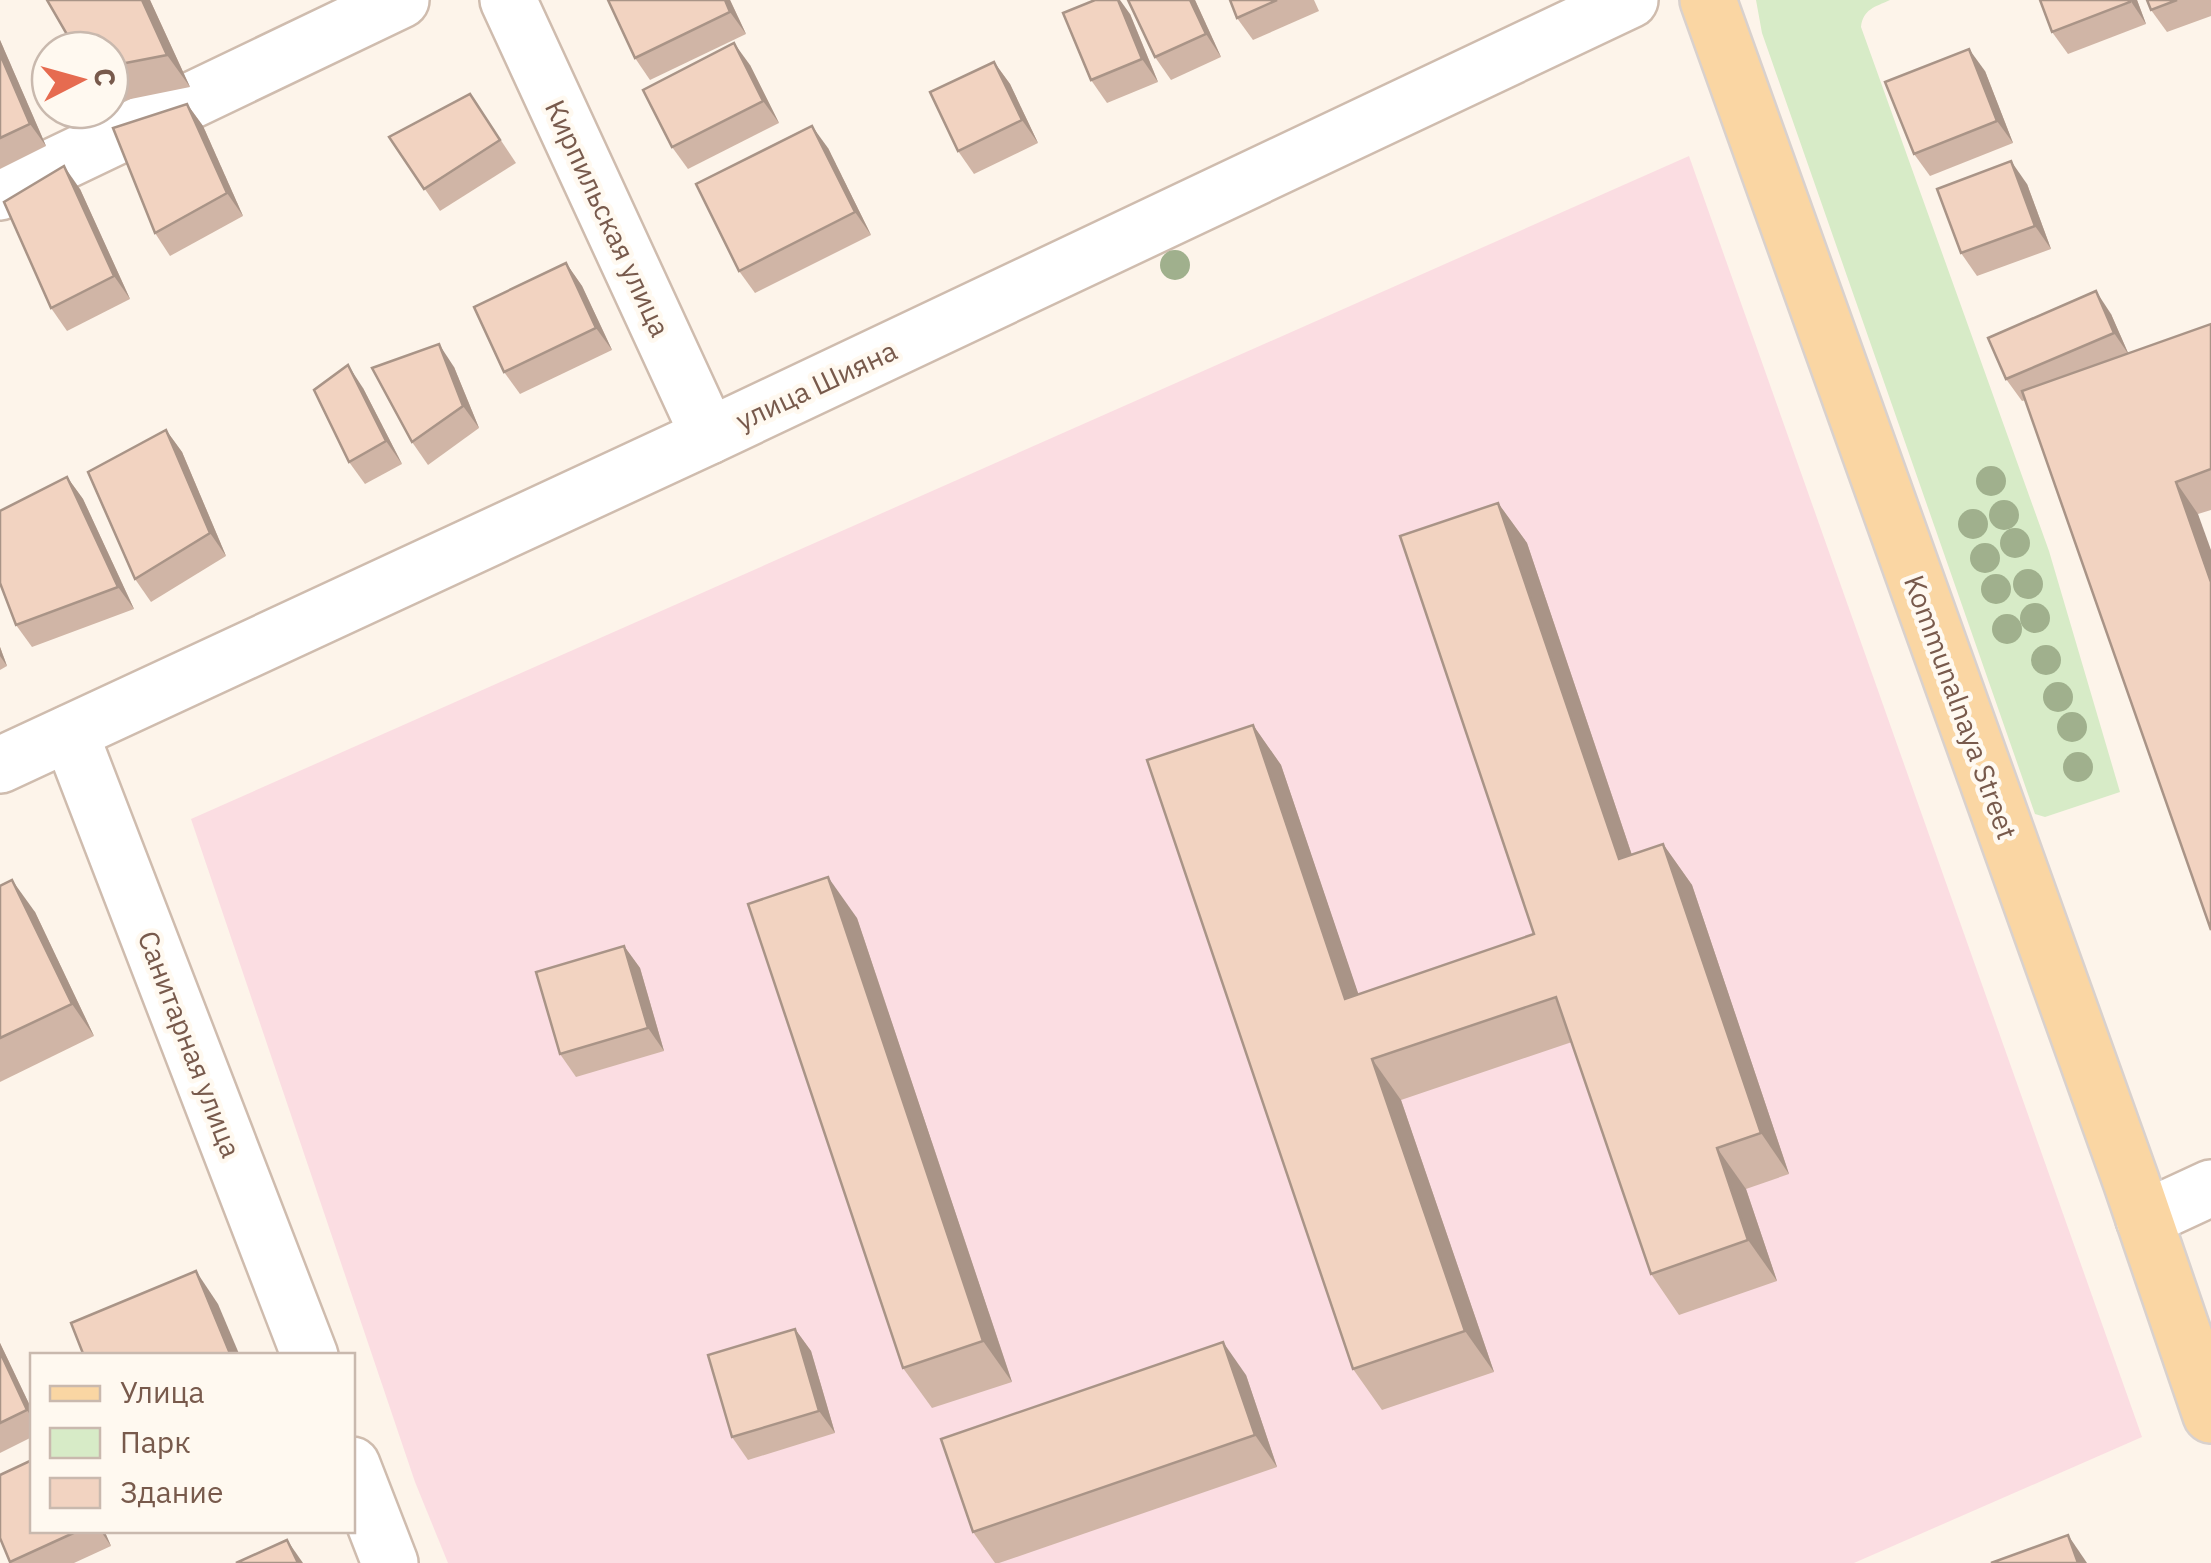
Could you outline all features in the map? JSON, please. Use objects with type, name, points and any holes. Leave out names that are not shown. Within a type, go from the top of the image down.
[{"type":"main road","name":"Kommunalnaya Street","points":[[1708,0],[2211,1415]]},
{"type":"street","points":[[0,192],[401,0]]},
{"type":"street","name":"Кирпильская улица","points":[[508,0],[709,436]]},
{"type":"street","name":"улица Шияна","points":[[0,766],[1630,0]]},
{"type":"street","name":"Санитарная улица","points":[[70,734],[309,1353]]},
{"type":"street","points":[[2144,1219],[2211,1188]]},
{"type":"street","points":[[355,1474],[390,1563]]},
{"type":"shaded area","points":[[1689,156],[2142,1437],[1854,1563],[448,1563],[415,1482],[191,819]]},
{"type":"green space","points":[[1756,0],[1890,0],[1867,12],[1861,27],[2049,551],[2120,792],[2045,817],[2035,814],[1762,33]]},
{"type":"building","points":[[47,0],[142,0],[167,55],[130,62],[130,30],[64,30]]},
{"type":"building","points":[[608,0],[725,0],[730,12],[635,58]]},
{"type":"building","points":[[1095,0],[1118,0],[1142,59],[1091,80],[1063,13]]},
{"type":"building","points":[[1128,0],[1190,0],[1206,34],[1155,57]]},
{"type":"building","points":[[1230,0],[1277,0],[1237,18]]},
{"type":"building","points":[[2040,0],[2130,0],[2130,2],[2052,32]]},
{"type":"building","points":[[2147,0],[2177,0],[2151,10]]},
{"type":"building","points":[[734,43],[763,101],[672,147],[643,90]]},
{"type":"building","points":[[1969,49],[1997,121],[1914,154],[1885,82]]},
{"type":"building","points":[[0,54],[30,124],[0,138]]},
{"type":"building","points":[[994,62],[1022,120],[958,151],[930,92]]},
{"type":"building","points":[[470,94],[500,140],[424,189],[389,137]]},
{"type":"building","points":[[187,104],[227,193],[155,233],[114,130],[130,130],[130,122]]},
{"type":"building","points":[[812,126],[855,212],[739,271],[696,184]]},
{"type":"building","points":[[2011,161],[2035,226],[1961,253],[1937,189]]},
{"type":"building","points":[[64,166],[114,276],[51,308],[4,202]]},
{"type":"building","points":[[566,263],[596,328],[504,372],[474,307]]},
{"type":"building","points":[[2096,291],[2114,333],[2006,379],[1988,338]]},
{"type":"building","points":[[2211,324],[2211,469],[2176,482],[2211,582],[2211,930],[2022,391]]},
{"type":"building","points":[[439,344],[463,406],[412,442],[372,368]]},
{"type":"building","points":[[348,365],[386,441],[349,462],[314,390]]},
{"type":"building","points":[[166,430],[210,533],[135,579],[88,472]]},
{"type":"building","points":[[67,477],[118,587],[16,625],[0,583],[0,511]]},
{"type":"building","points":[[1498,503],[1619,859],[1663,844],[1761,1133],[1717,1148],[1748,1240],[1651,1274],[1556,997],[1372,1059],[1465,1331],[1353,1369],[1147,760],[1253,725],[1345,999],[1534,934],[1400,536]]},
{"type":"building","points":[[828,877],[983,1341],[903,1368],[748,904]]},
{"type":"building","points":[[12,880],[72,1004],[0,1038],[0,886]]},
{"type":"building","points":[[624,946],[648,1028],[560,1054],[536,972]]},
{"type":"building","points":[[196,1271],[230,1353],[83,1353],[71,1323]]},
{"type":"building","points":[[795,1329],[819,1411],[732,1437],[708,1355]]},
{"type":"building","points":[[1223,1342],[1255,1435],[973,1532],[941,1439]]},
{"type":"building","points":[[0,1352],[27,1410],[0,1423]]},
{"type":"building","points":[[30,1461],[30,1533],[73,1533],[10,1562],[0,1538],[0,1475]]},
{"type":"building","points":[[2068,1535],[2078,1563],[1991,1563]]},
{"type":"building","points":[[287,1540],[298,1563],[236,1563]]}]
